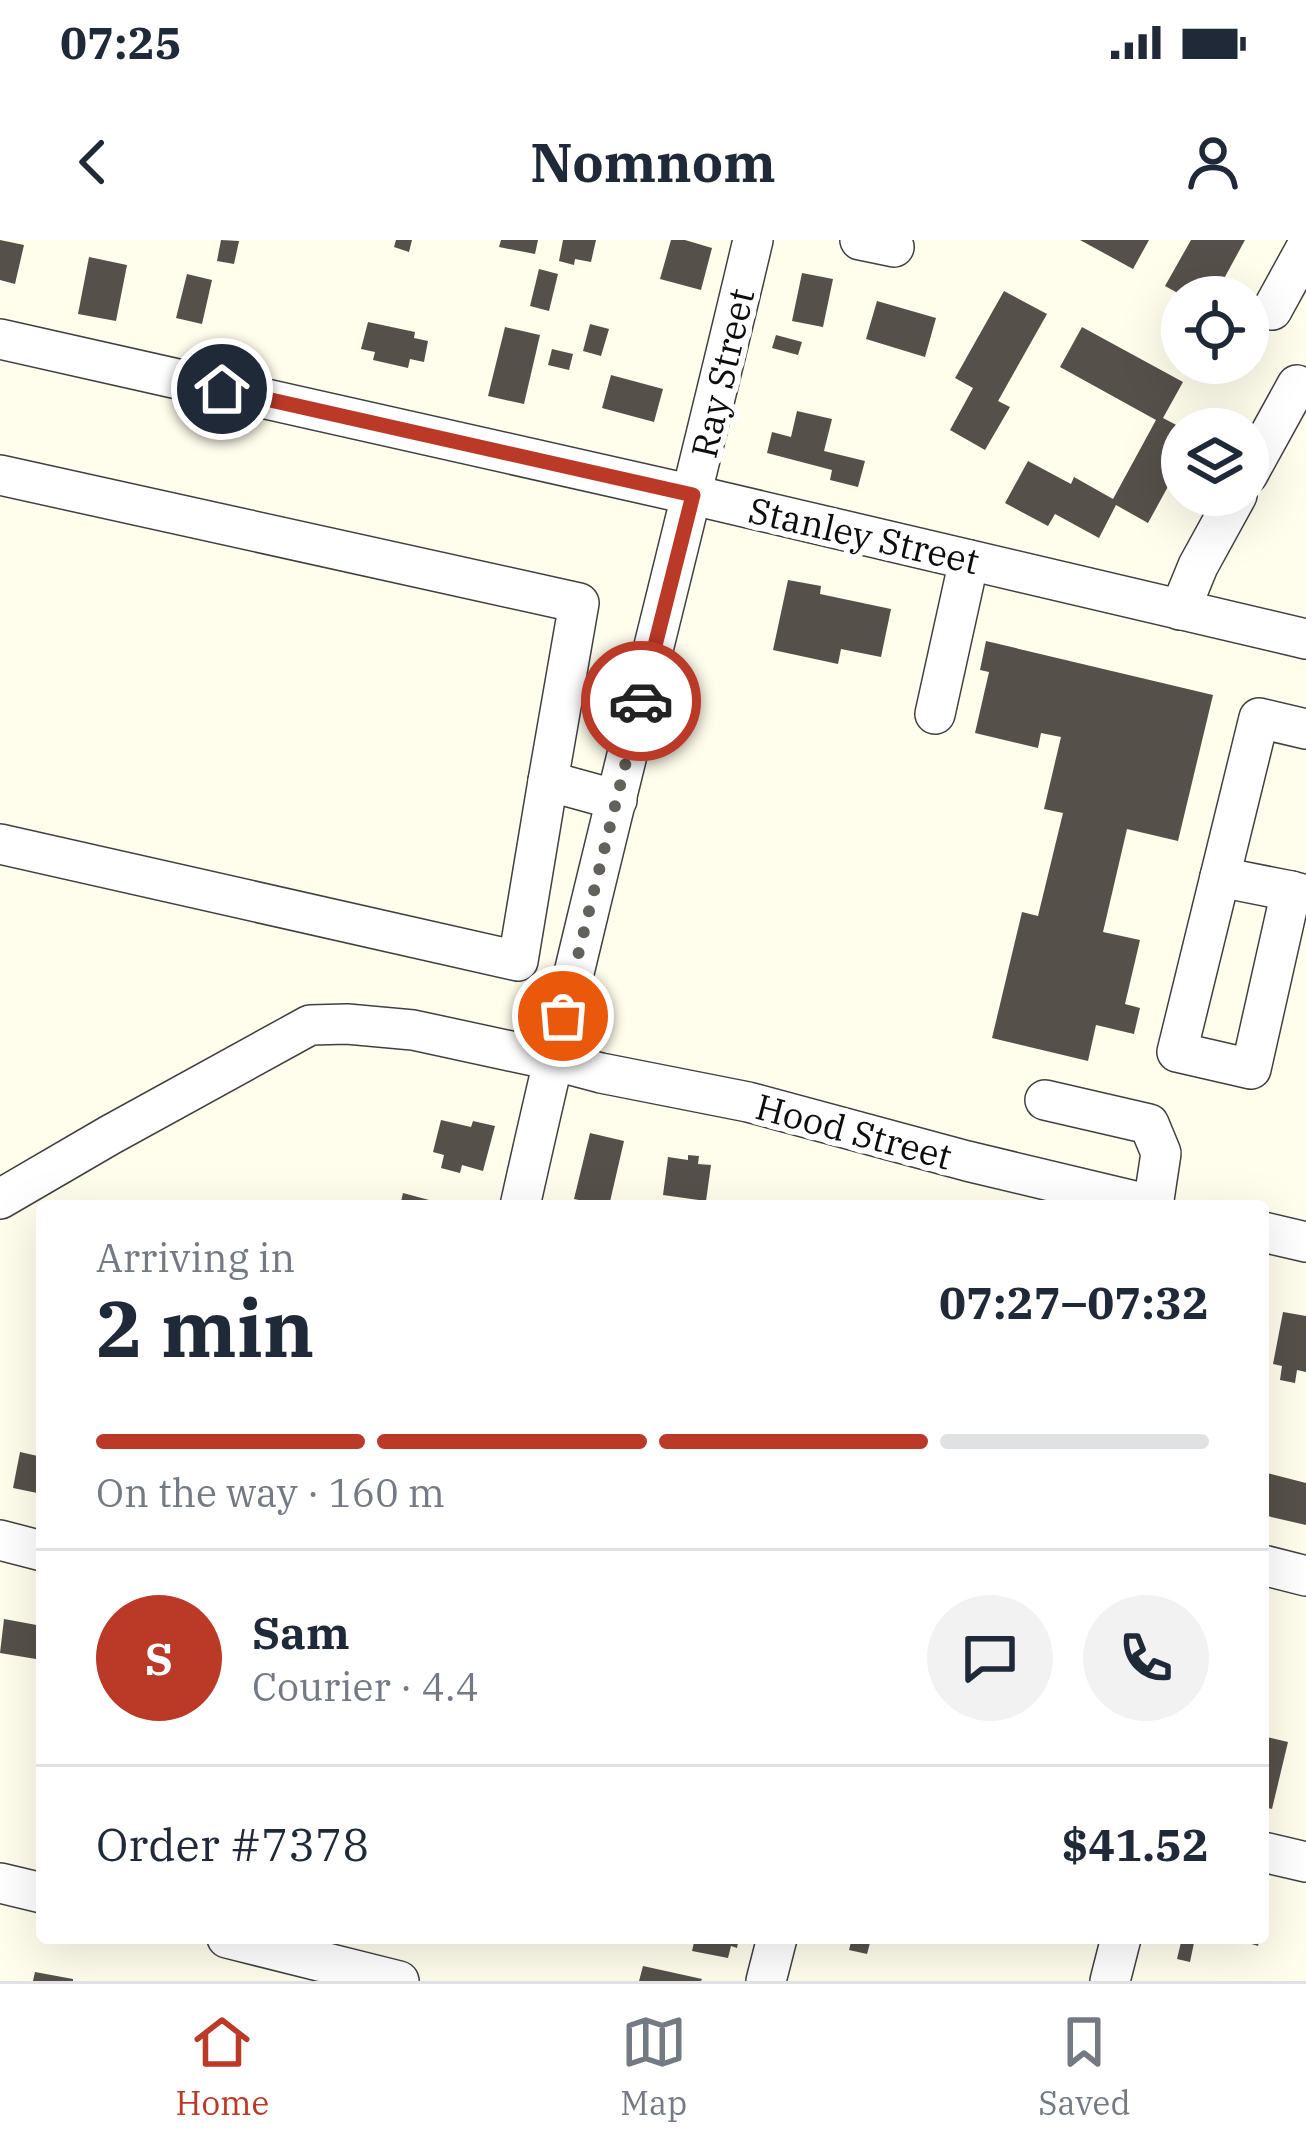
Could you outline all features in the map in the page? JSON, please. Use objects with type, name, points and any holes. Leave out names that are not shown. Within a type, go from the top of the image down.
[{"type":"street","name":"Ray Street","points":[[521,1200],[753,240]]},
{"type":"street","points":[[1272,310],[1306,248]]},
{"type":"street","name":"Stanley Street","points":[[0,339],[1306,639]]},
{"type":"street","points":[[1269,436],[1297,385]]},
{"type":"street","points":[[0,475],[579,603],[518,962],[0,844]]},
{"type":"street","points":[[1180,610],[1225,516]]},
{"type":"street","points":[[934,714],[968,560]]},
{"type":"street","points":[[1220,877],[1299,893],[1251,1070],[1178,1052],[1220,877],[1259,718],[1306,729]]},
{"type":"street","points":[[548,781],[617,800]]},
{"type":"street","name":"Hood Street","points":[[0,1199],[310,1025],[347,1024],[412,1030],[748,1102],[1127,1200]]},
{"type":"street","points":[[1046,1100],[1149,1124],[1161,1153],[1148,1200]]},
{"type":"street","points":[[1269,1233],[1306,1242]]},
{"type":"street","points":[[0,1540],[36,1549]]},
{"type":"street","points":[[1269,1566],[1306,1576]]},
{"type":"street","points":[[1269,1853],[1306,1862]]},
{"type":"street","points":[[0,1883],[36,1892]]},
{"type":"street","points":[[256,1944],[343,1962],[399,1981]]},
{"type":"street","points":[[766,1981],[776,1944]]},
{"type":"street","points":[[1110,1981],[1119,1944]]},
{"type":"building","points":[[0,240],[24,245],[15,284],[0,280]]},
{"type":"building","points":[[221,240],[239,241],[234,264],[217,261]]},
{"type":"building","points":[[396,240],[412,240],[409,252],[394,247]]},
{"type":"building","points":[[501,240],[538,240],[535,254],[499,247]]},
{"type":"building","points":[[563,240],[596,240],[591,262],[559,261]]},
{"type":"building","points":[[671,240],[712,248],[701,290],[660,279]]},
{"type":"building","points":[[1080,240],[1149,240],[1133,269]]},
{"type":"building","points":[[1191,240],[1245,240],[1225,276],[1171,276]]},
{"type":"building","points":[[89,257],[127,265],[116,321],[78,314]]},
{"type":"building","points":[[539,269],[558,274],[549,311],[530,306]]},
{"type":"building","points":[[802,273],[833,279],[823,327],[792,321]]},
{"type":"building","points":[[187,274],[212,280],[202,324],[176,318]]},
{"type":"building","points":[[1004,291],[1047,314],[998,401],[1010,407],[985,450],[950,430],[973,388],[955,378]]},
{"type":"building","points":[[877,301],[936,318],[925,357],[866,339]]},
{"type":"building","points":[[368,322],[415,332],[414,338],[428,341],[424,362],[410,359],[408,368],[373,360],[375,352],[361,349]]},
{"type":"building","points":[[590,324],[609,329],[601,356],[583,351]]},
{"type":"building","points":[[505,327],[540,335],[524,404],[488,396]]},
{"type":"building","points":[[1082,327],[1161,370],[1161,384],[1182,384],[1169,408],[1161,408],[1161,499],[1148,523],[1116,505],[1099,538],[1055,514],[1048,526],[1005,503],[1028,461],[1071,484],[1074,477],[1113,499],[1156,420],[1060,367]]},
{"type":"building","points":[[776,335],[802,342],[798,355],[772,348]]},
{"type":"building","points":[[552,349],[573,354],[569,370],[548,365]]},
{"type":"building","points":[[611,375],[663,389],[654,422],[602,408]]},
{"type":"building","points":[[797,411],[832,419],[824,451],[865,461],[858,487],[830,480],[832,470],[767,453],[772,432],[791,437]]},
{"type":"building","points":[[788,580],[821,586],[820,594],[891,609],[881,657],[841,649],[838,664],[773,650]]},
{"type":"building","points":[[986,641],[1213,695],[1178,841],[1127,829],[1103,932],[1140,940],[1125,1004],[1140,1008],[1134,1034],[1096,1025],[1088,1061],[992,1038],[1022,912],[1038,916],[1063,813],[1044,809],[1061,737],[1041,733],[1038,748],[975,733],[989,672],[980,670]]},
{"type":"building","points":[[441,1120],[471,1127],[473,1121],[495,1126],[483,1171],[462,1165],[460,1173],[441,1168],[444,1155],[433,1152]]},
{"type":"building","points":[[590,1133],[624,1141],[610,1200],[574,1199]]},
{"type":"building","points":[[688,1155],[699,1156],[698,1164],[711,1165],[706,1200],[663,1195],[668,1157],[688,1160]]},
{"type":"building","points":[[403,1193],[429,1200],[401,1200]]},
{"type":"building","points":[[1283,1312],[1306,1316],[1306,1372],[1297,1370],[1295,1383],[1280,1380],[1282,1366],[1273,1364]]},
{"type":"building","points":[[20,1452],[36,1456],[36,1493],[13,1488]]},
{"type":"building","points":[[1269,1474],[1306,1483],[1306,1525],[1269,1516]]},
{"type":"building","points":[[4,1619],[36,1625],[36,1659],[0,1653]]},
{"type":"building","points":[[1269,1737],[1288,1742],[1269,1808]]},
{"type":"building","points":[[694,1944],[738,1944],[737,1948],[731,1946],[728,1958],[692,1951]]},
{"type":"building","points":[[850,1944],[870,1944],[867,1954],[849,1950]]},
{"type":"building","points":[[1181,1944],[1194,1944],[1190,1962],[1177,1959]]},
{"type":"building","points":[[643,1966],[702,1979],[639,1981]]},
{"type":"building","points":[[35,1972],[73,1979],[73,1981],[33,1981]]},
{"type":"way so far","points":[[563,1016],[641,701]]},
{"type":"route","points":[[222,389],[693,495],[641,701]]}]
